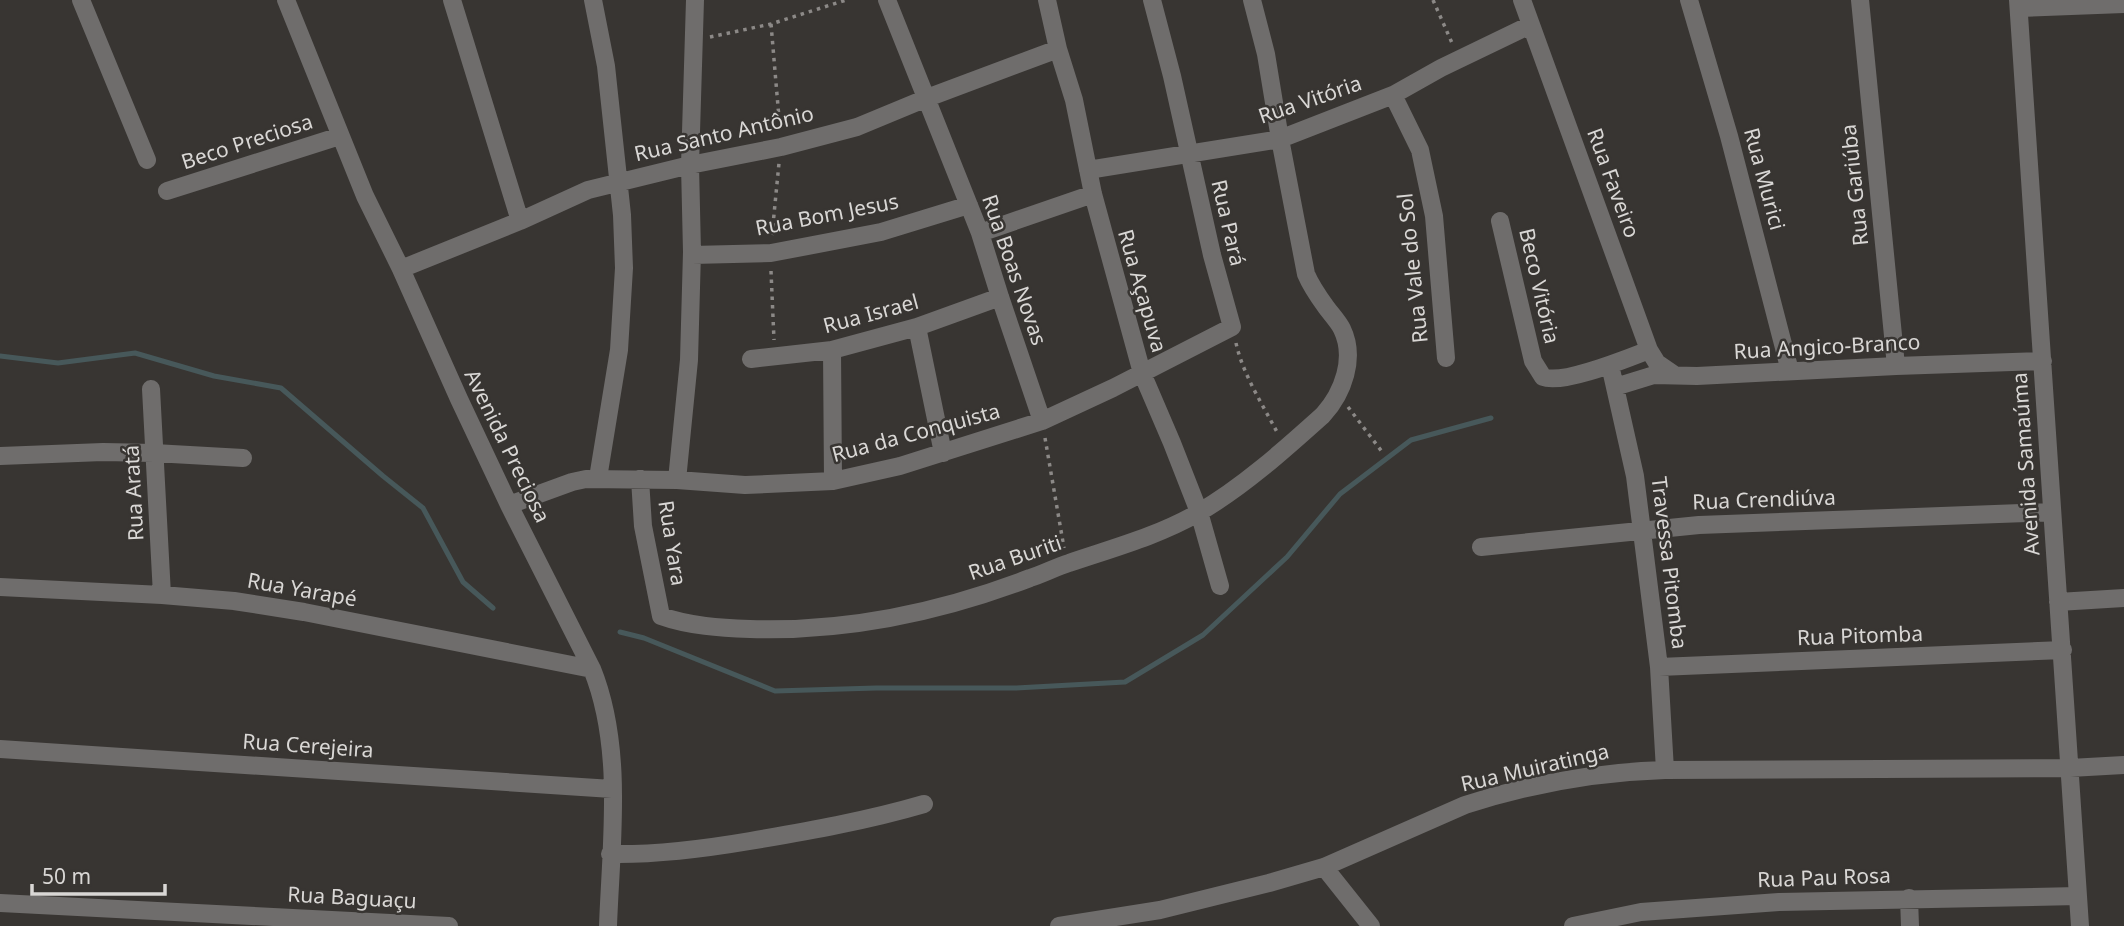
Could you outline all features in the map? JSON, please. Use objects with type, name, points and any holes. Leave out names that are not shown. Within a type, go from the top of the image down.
[{"type":"street","points":[[81,0],[147,159]]},
{"type":"street","name":"Avenida Preciosa","points":[[286,0],[365,195],[509,505],[601,692],[611,744],[608,926]]},
{"type":"street","points":[[452,0],[520,221]]},
{"type":"street","points":[[593,0],[606,66],[622,215],[624,268],[619,349],[598,478]]},
{"type":"street","points":[[677,480],[689,360],[692,255],[690,164],[695,0]]},
{"type":"street","name":"Rua Boas Novas","points":[[887,0],[980,233],[1042,421]]},
{"type":"street","name":"Rua Açapuva","points":[[1047,0],[1058,49],[1074,100],[1093,194],[1142,373],[1199,512],[1220,586]]},
{"type":"street","name":"Rua Pará","points":[[1152,0],[1172,76],[1212,256],[1232,327]]},
{"type":"street","name":"Rua Buriti","points":[[660,613],[670,619],[722,628],[790,630],[823,628],[899,616],[956,602],[1142,539],[1199,512],[1285,448],[1323,415],[1338,395],[1344,381],[1345,338],[1341,327],[1315,292],[1306,274],[1266,54],[1252,0]]},
{"type":"street","name":"Rua Faveiro","points":[[1522,0],[1649,350],[1657,363],[1673,374]]},
{"type":"street","name":"Rua Murici","points":[[1689,0],[1729,136],[1790,371]]},
{"type":"street","name":"Rua Gariúba","points":[[1860,0],[1896,366]]},
{"type":"street","points":[[2018,4],[2124,4]]},
{"type":"street","name":"Avenida Samaúma","points":[[2018,4],[2080,926]]},
{"type":"street","name":"Rua Vitória","points":[[1088,170],[1280,139],[1393,96],[1459,59],[1531,25]]},
{"type":"street","name":"Rua Santo Antônio","points":[[401,269],[588,190],[857,127],[927,97],[1058,49]]},
{"type":"street","name":"Rua Vale do Sol","points":[[1393,96],[1420,150],[1434,216],[1446,358]]},
{"type":"street","name":"Beco Preciosa","points":[[167,191],[340,136]]},
{"type":"street","points":[[980,233],[1093,194]]},
{"type":"street","name":"Rua Bom Jesus","points":[[692,255],[771,253],[881,232],[969,205]]},
{"type":"street","name":"Beco Vitória","points":[[1500,222],[1533,361],[1543,377],[1557,379],[1610,365]]},
{"type":"street","name":"Rua Israel","points":[[751,359],[832,350],[917,327],[1000,297]]},
{"type":"street","points":[[917,327],[943,453]]},
{"type":"street","name":"Rua da Conquista","points":[[509,505],[572,482],[598,478],[745,485],[833,481],[900,466],[1042,421],[1232,327]]},
{"type":"street","points":[[832,350],[833,481]]},
{"type":"street","points":[[1610,365],[1649,350]]},
{"type":"street","name":"Rua Angico-Branco","points":[[1615,387],[1654,375],[1697,376],[2043,361]]},
{"type":"street","name":"Travessa Pitomba","points":[[1610,365],[1633,462],[1659,667],[1665,770]]},
{"type":"street","name":"Rua Aratá","points":[[151,389],[162,595]]},
{"type":"street","points":[[0,456],[103,452],[243,458]]},
{"type":"street","name":"Rua Yara","points":[[640,479],[643,526],[660,613]]},
{"type":"street","name":"Rua Crendiúva","points":[[1481,547],[1699,525],[2051,512]]},
{"type":"street","name":"Rua Yarapé","points":[[0,587],[234,601],[304,612],[592,669]]},
{"type":"street","points":[[2058,601],[2124,598]]},
{"type":"street","name":"Rua Pitomba","points":[[1659,667],[2063,650]]},
{"type":"street","name":"Rua Cerejeira","points":[[0,749],[612,789]]},
{"type":"street","name":"Rua Muiratinga","points":[[1059,926],[1160,910],[1269,883],[1324,867],[1465,805],[1577,777],[1625,771],[1665,770],[2070,768],[2124,765]]},
{"type":"street","points":[[610,854],[645,855],[718,846],[823,829],[923,804]]},
{"type":"street","points":[[1324,867],[1371,926]]},
{"type":"street","name":"Rua Pau Rosa","points":[[1573,926],[1641,912],[1779,902],[2078,896]]},
{"type":"street","points":[[1909,898],[1910,926]]},
{"type":"street","name":"Rua Baguaçu","points":[[0,903],[449,926]]},
{"type":"path","points":[[694,41],[771,24],[846,0]]},
{"type":"path","points":[[1433,0],[1459,59]]},
{"type":"path","points":[[771,253],[775,358]]},
{"type":"path","points":[[1232,327],[1238,354],[1285,448]]},
{"type":"path","points":[[1338,395],[1383,453]]},
{"type":"path","points":[[1042,421],[1066,564]]},
{"type":"waterway","points":[[0,356],[58,363],[135,353],[214,376],[281,388],[423,508],[463,582],[493,608]]},
{"type":"waterway","points":[[620,632],[644,638],[775,691],[1016,688],[1125,682],[1203,635],[1287,557],[1340,494],[1411,440],[1491,418]]}]
